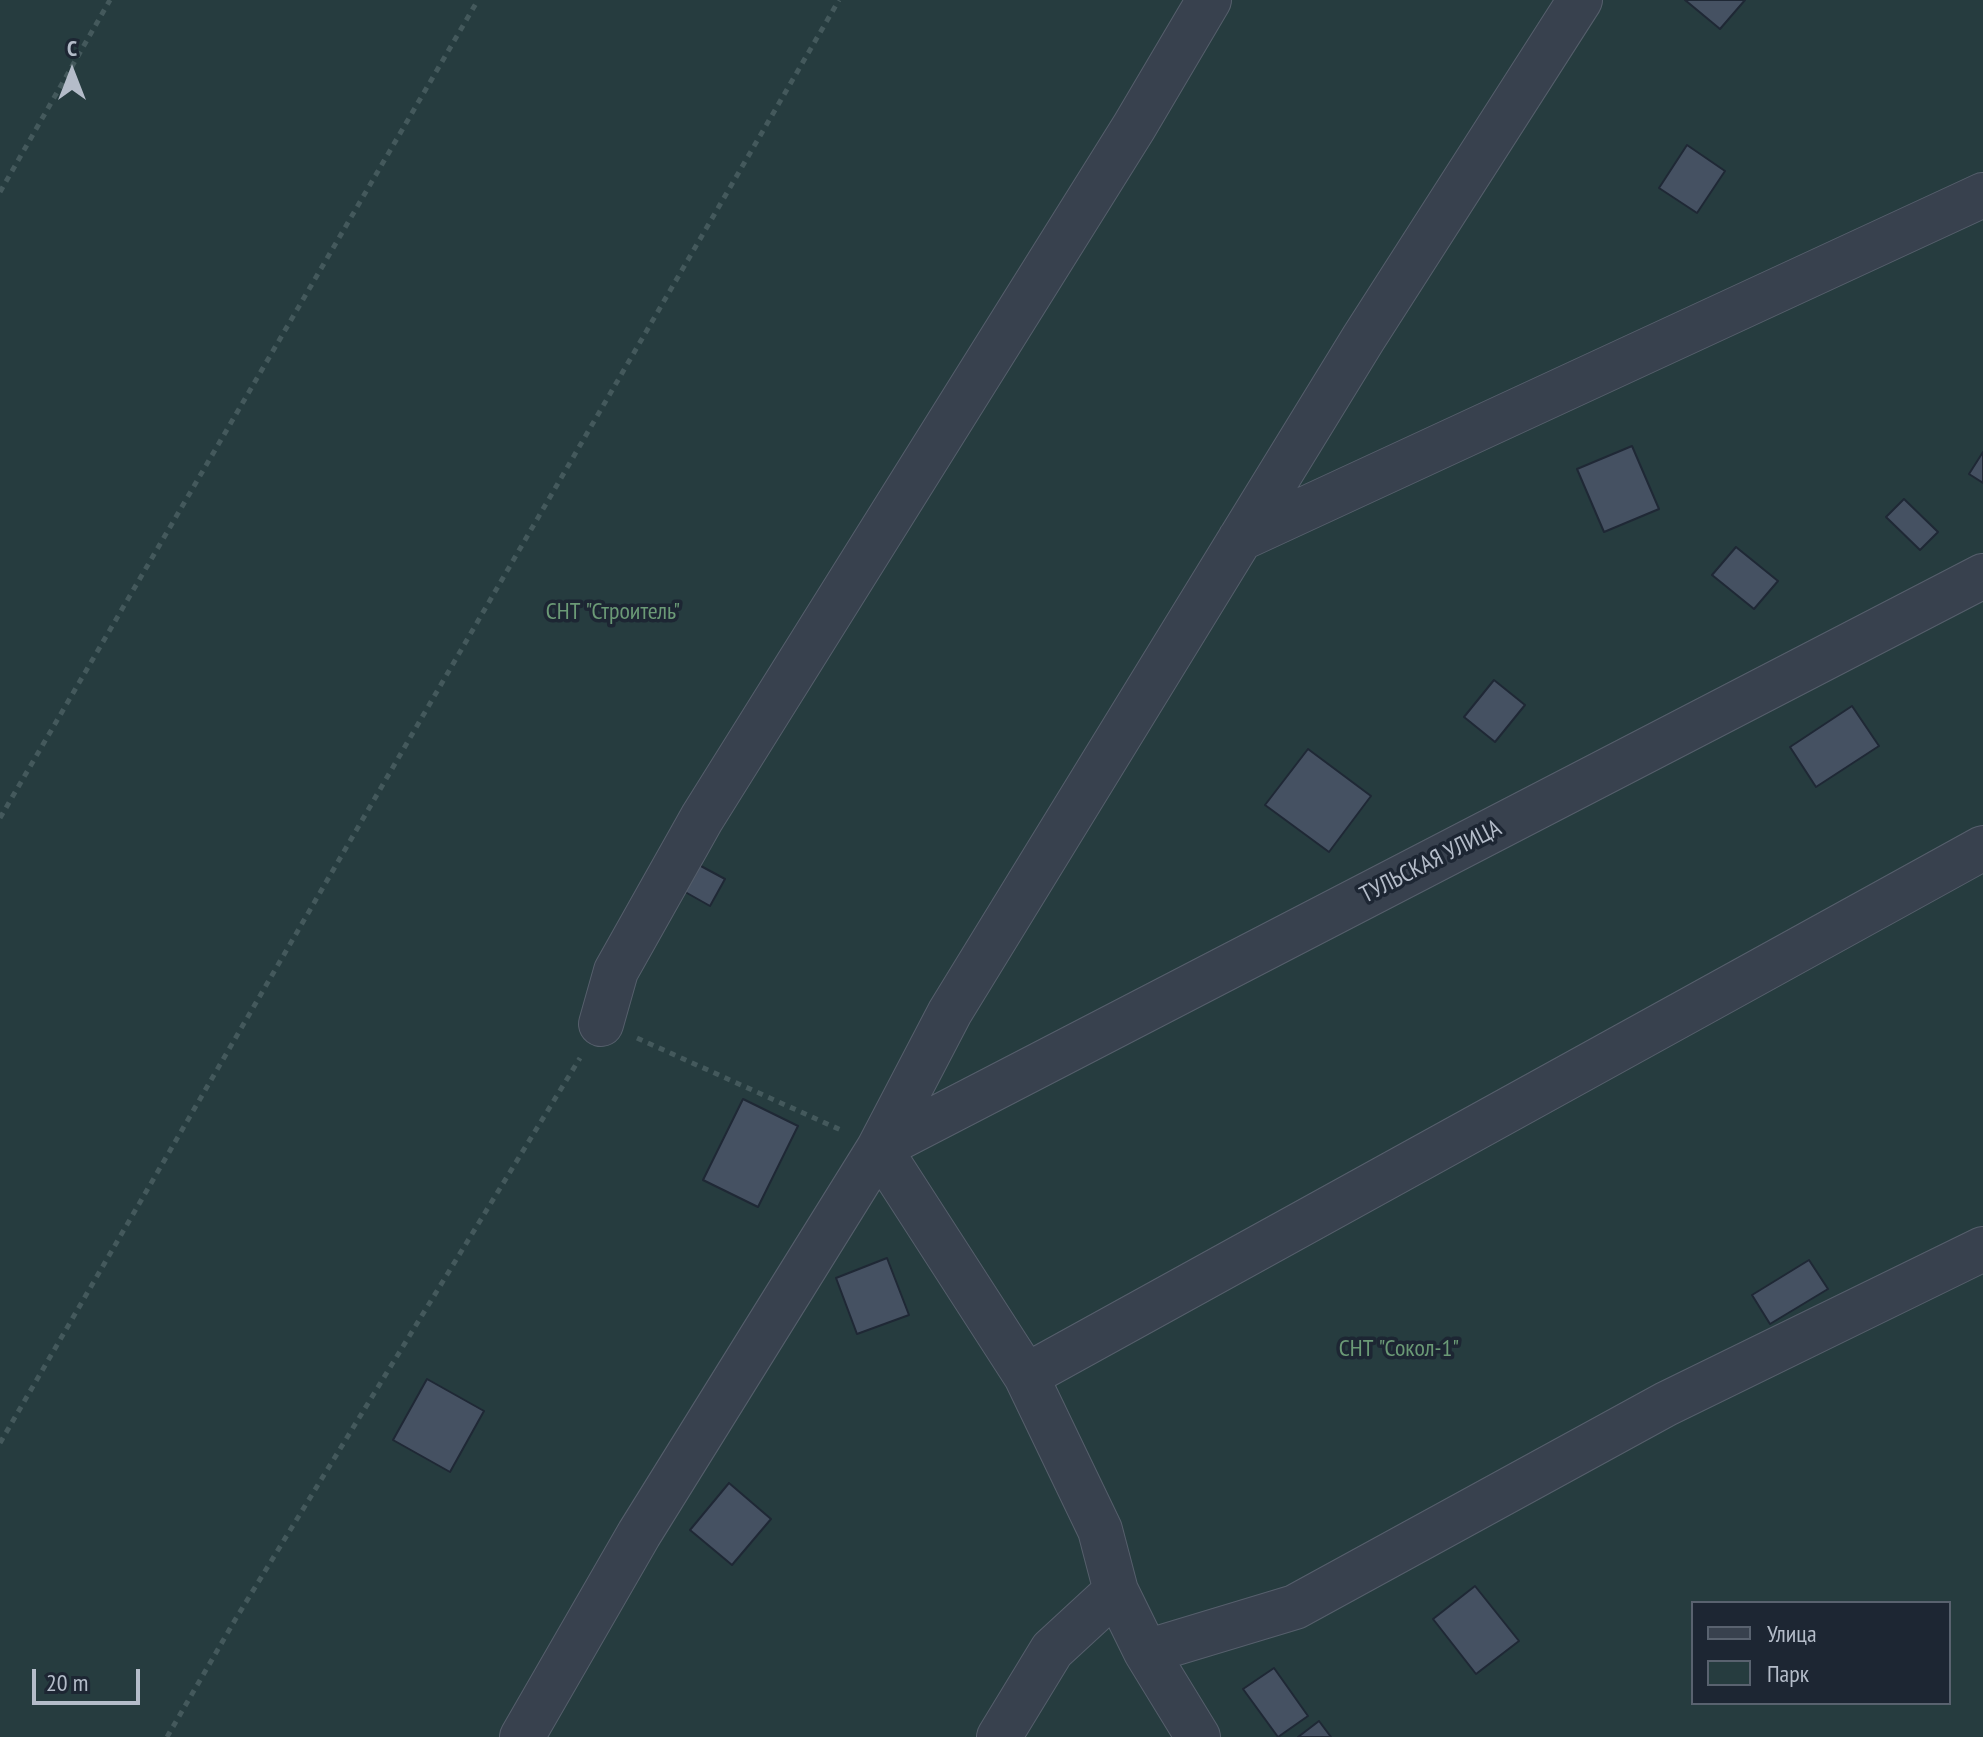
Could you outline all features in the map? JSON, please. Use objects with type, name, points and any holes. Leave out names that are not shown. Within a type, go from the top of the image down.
[{"type":"street","points":[[601,1024],[616,971],[702,818],[1101,181],[1209,0]]},
{"type":"street","points":[[522,1737],[639,1534],[879,1148],[950,1012],[1363,339],[1580,0]]},
{"type":"street","points":[[1240,539],[1983,195]]},
{"type":"street","name":"ТУЛЬСКАЯ УЛИЦА","points":[[879,1148],[1983,576]]},
{"type":"street","points":[[1026,1376],[1983,848]]},
{"type":"street","points":[[879,1148],[1026,1376],[1100,1530],[1116,1591],[1146,1652],[1198,1737]]},
{"type":"street","points":[[1146,1652],[1295,1607],[1666,1404],[1983,1249]]},
{"type":"street","points":[[999,1737],[1052,1650],[1116,1591]]},
{"type":"path","points":[[0,192],[110,0]]},
{"type":"path","points":[[0,818],[478,0]]},
{"type":"path","points":[[0,1443],[839,0]]},
{"type":"path","points":[[167,1737],[235,1620],[601,1024],[683,1057],[879,1148]]},
{"type":"green space","name":"СНТ \"Строитель\"","points":[[0,0],[1983,0],[1983,1737],[0,1737]]},
{"type":"building","points":[[1685,0],[1745,0],[1720,29]]},
{"type":"building","points":[[1687,145],[1725,171],[1697,213],[1659,188]]},
{"type":"building","points":[[1632,446],[1659,509],[1604,532],[1577,469]]},
{"type":"building","points":[[1983,452],[1983,483],[1969,474]]},
{"type":"building","points":[[1904,499],[1938,532],[1920,550],[1886,517]]},
{"type":"building","points":[[1736,547],[1778,581],[1754,609],[1712,575]]},
{"type":"building","points":[[1494,680],[1525,705],[1495,742],[1464,717]]},
{"type":"building","points":[[1852,706],[1879,746],[1816,787],[1790,747]]},
{"type":"building","points":[[1308,749],[1371,796],[1329,852],[1265,805]]},
{"type":"building","points":[[686,858],[725,879],[710,906],[671,884]]},
{"type":"building","points":[[743,1099],[798,1126],[758,1207],[703,1180]]},
{"type":"building","points":[[887,1258],[909,1315],[857,1334],[836,1278]]},
{"type":"building","points":[[1809,1260],[1828,1289],[1770,1324],[1752,1295]]},
{"type":"building","points":[[427,1379],[484,1411],[450,1472],[393,1440]]},
{"type":"building","points":[[729,1483],[771,1519],[732,1565],[690,1530]]},
{"type":"building","points":[[1475,1586],[1519,1641],[1476,1674],[1433,1619]]},
{"type":"building","points":[[1274,1668],[1308,1716],[1278,1737],[1243,1689]]},
{"type":"building","points":[[1319,1721],[1331,1737],[1298,1737]]},
{"type":"park label","name":"СНТ \"Сокол-1\"","points":[[1399,1349]]}]
